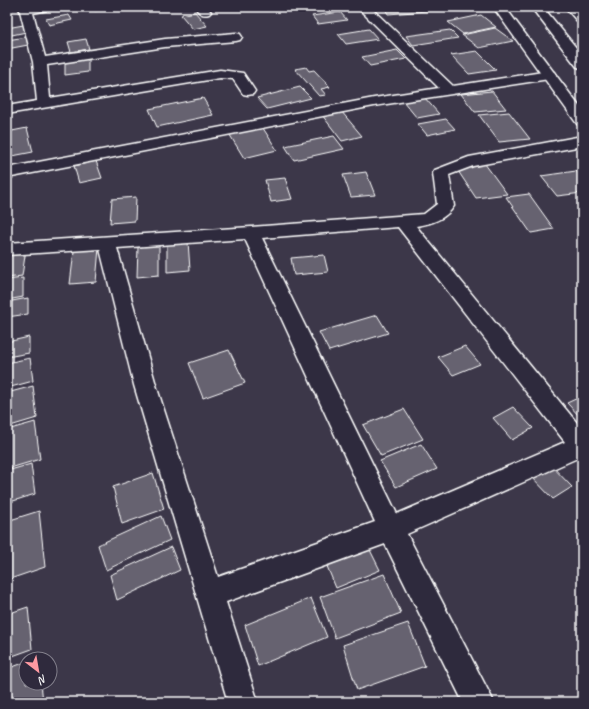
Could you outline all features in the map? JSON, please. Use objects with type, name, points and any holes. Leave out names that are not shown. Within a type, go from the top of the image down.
[{"type":"main road","points":[[500,7],[582,121]]},
{"type":"main road","points":[[537,7],[582,64]]},
{"type":"main road","points":[[571,7],[582,19]]},
{"type":"street","points":[[44,104],[40,62],[26,9],[49,7]]},
{"type":"street","points":[[364,8],[448,89]]},
{"type":"street","points":[[40,62],[165,43],[236,37]]},
{"type":"street","points":[[7,110],[220,74],[238,76],[248,91]]},
{"type":"street","points":[[7,173],[352,106],[448,89],[549,75]]},
{"type":"street","points":[[7,249],[17,247],[107,243],[251,233],[428,219],[446,206],[441,173],[470,162],[582,141]]},
{"type":"street","points":[[210,594],[391,529],[582,445],[403,221]]},
{"type":"street","points":[[251,233],[391,529],[479,702]]},
{"type":"street","points":[[107,243],[145,386],[243,702]]},
{"type":"building","points":[[92,7],[109,7],[110,8],[95,11]]},
{"type":"building","points":[[384,7],[424,7],[427,11],[388,14]]},
{"type":"building","points":[[195,12],[207,26],[193,29],[181,15]]},
{"type":"building","points":[[340,12],[347,20],[318,24],[312,16]]},
{"type":"building","points":[[69,15],[72,20],[49,25],[46,19]]},
{"type":"building","points":[[481,15],[496,27],[463,34],[448,22]]},
{"type":"building","points":[[29,24],[31,31],[7,36],[7,28]]},
{"type":"building","points":[[495,28],[513,41],[479,48],[462,35]]},
{"type":"building","points":[[369,29],[378,39],[346,44],[338,34]]},
{"type":"building","points":[[450,30],[458,38],[413,45],[406,36]]},
{"type":"building","points":[[26,37],[28,45],[7,49],[7,40]]},
{"type":"building","points":[[86,39],[89,49],[71,52],[68,42]]},
{"type":"building","points":[[397,50],[406,59],[370,66],[362,57]]},
{"type":"building","points":[[477,51],[496,70],[469,74],[451,55]]},
{"type":"building","points":[[88,59],[88,72],[65,75],[65,61]]},
{"type":"building","points":[[306,67],[309,71],[314,70],[330,87],[321,89],[326,95],[319,96],[295,69]]},
{"type":"building","points":[[300,87],[311,98],[267,109],[257,98]]},
{"type":"building","points":[[492,91],[506,109],[475,112],[461,94]]},
{"type":"building","points":[[424,97],[439,114],[417,118],[403,101]]},
{"type":"building","points":[[203,98],[213,115],[157,127],[149,109]]},
{"type":"building","points":[[341,111],[362,136],[342,141],[322,115]]},
{"type":"building","points":[[509,112],[530,139],[499,142],[479,115]]},
{"type":"building","points":[[446,119],[455,129],[427,135],[418,124]]},
{"type":"building","points":[[261,125],[277,150],[244,158],[228,132]]},
{"type":"building","points":[[27,128],[33,152],[7,157],[7,132]]},
{"type":"building","points":[[334,136],[344,149],[294,160],[285,146]]},
{"type":"building","points":[[96,161],[102,178],[79,183],[74,166]]},
{"type":"building","points":[[485,164],[507,194],[476,198],[456,168]]},
{"type":"building","points":[[576,171],[582,178],[582,193],[557,196],[541,176]]},
{"type":"building","points":[[366,172],[375,195],[351,197],[343,175]]},
{"type":"building","points":[[285,178],[292,199],[271,202],[265,180]]},
{"type":"building","points":[[529,194],[554,229],[531,233],[506,197]]},
{"type":"building","points":[[136,197],[135,221],[110,223],[112,199]]},
{"type":"building","points":[[188,241],[190,270],[167,272],[167,243]]},
{"type":"building","points":[[159,245],[159,275],[137,277],[138,247]]},
{"type":"building","points":[[99,248],[96,282],[70,284],[74,251]]},
{"type":"building","points":[[26,249],[22,276],[7,278],[7,251]]},
{"type":"building","points":[[324,255],[328,272],[294,275],[291,258]]},
{"type":"building","points":[[23,278],[23,297],[7,300],[7,280]]},
{"type":"building","points":[[28,298],[28,314],[7,317],[7,302]]},
{"type":"building","points":[[377,315],[388,333],[329,351],[319,332]]},
{"type":"building","points":[[29,337],[29,353],[7,357],[7,342]]},
{"type":"building","points":[[465,346],[480,364],[453,375],[438,357]]},
{"type":"building","points":[[229,350],[245,383],[203,398],[189,363]]},
{"type":"building","points":[[30,358],[33,381],[7,388],[7,363]]},
{"type":"building","points":[[33,386],[37,418],[7,427],[7,393]]},
{"type":"building","points":[[582,396],[582,419],[567,403]]},
{"type":"building","points":[[513,407],[533,428],[512,440],[493,418]]},
{"type":"building","points":[[404,409],[423,439],[381,456],[363,425]]},
{"type":"building","points":[[35,422],[40,459],[7,469],[7,430]]},
{"type":"building","points":[[421,444],[437,469],[396,487],[380,461]]},
{"type":"building","points":[[548,462],[572,487],[553,499],[529,474]]},
{"type":"building","points":[[31,464],[35,494],[7,503],[7,471]]},
{"type":"building","points":[[153,473],[164,509],[122,524],[113,487]]},
{"type":"building","points":[[39,511],[45,567],[7,580],[7,521]]},
{"type":"building","points":[[161,516],[170,540],[106,570],[98,545]]},
{"type":"building","points":[[366,542],[380,570],[336,588],[324,559]]},
{"type":"building","points":[[171,547],[180,570],[117,600],[110,575]]},
{"type":"building","points":[[384,574],[401,613],[335,638],[320,597]]},
{"type":"building","points":[[311,598],[327,637],[258,666],[245,625]]},
{"type":"building","points":[[28,607],[32,649],[18,651],[18,654],[7,658],[7,614]]},
{"type":"building","points":[[408,623],[425,666],[357,690],[343,645]]},
{"type":"building","points":[[18,665],[18,691],[42,691],[43,702],[7,702],[7,669]]}]
